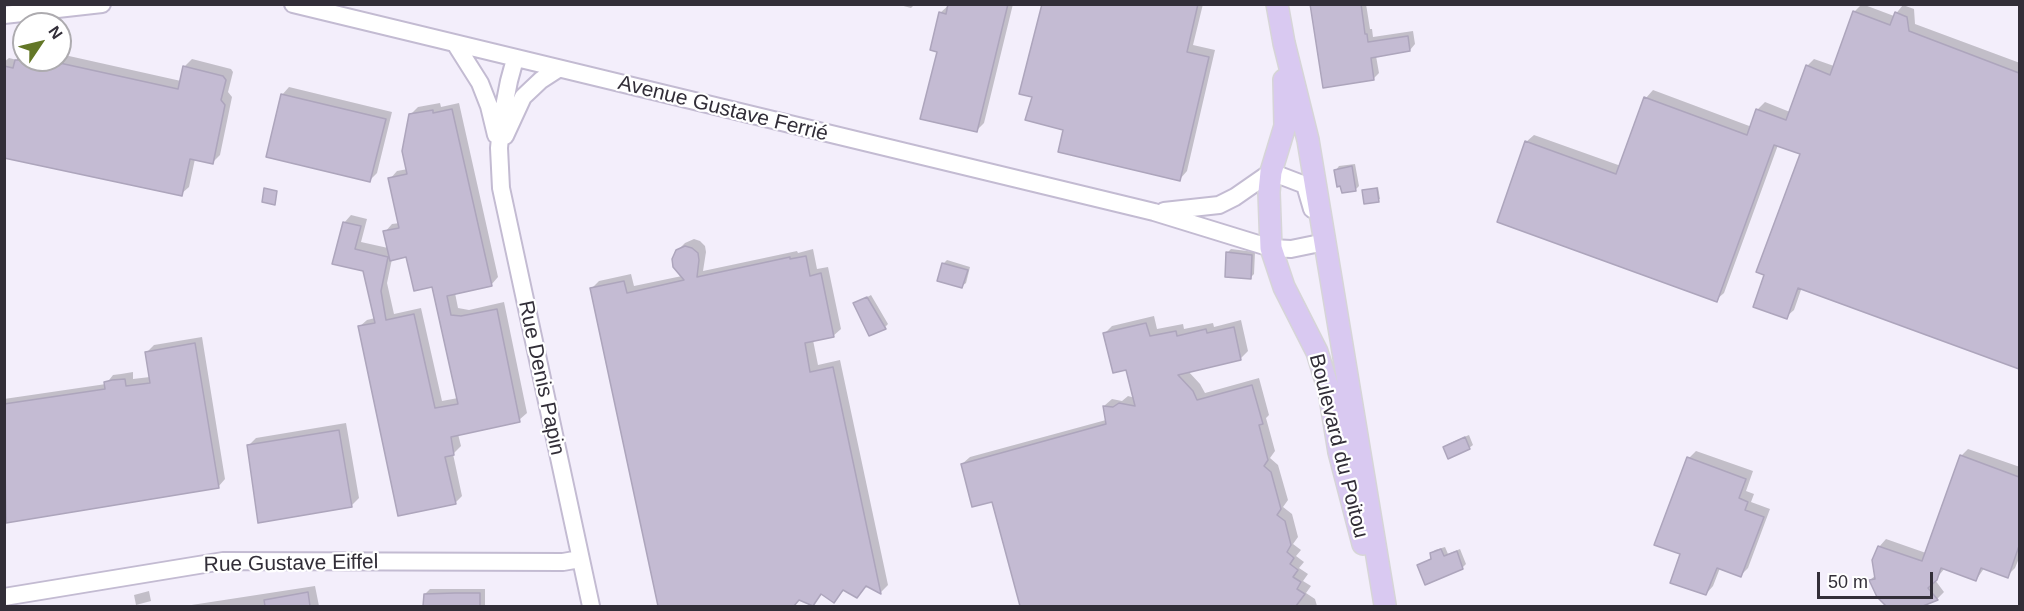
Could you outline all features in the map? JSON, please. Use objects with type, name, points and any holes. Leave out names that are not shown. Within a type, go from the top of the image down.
[{"type":"main road","name":"Boulevard du Poitou","points":[[1277,4],[1284,43],[1304,117],[1385,606]]},
{"type":"main road","name":"Boulevard du Poitou","points":[[1284,43],[1285,126],[1271,172],[1269,192],[1271,248],[1284,287],[1317,352],[1329,392],[1350,499],[1365,554],[1385,606]]},
{"type":"street","points":[[4,15],[102,4]]},
{"type":"street","name":"Avenue Gustave Ferrié","points":[[293,4],[1154,212],[1271,248],[1291,249],[1323,233]]},
{"type":"street","name":"Rue Denis Papin","points":[[456,45],[480,83],[489,106],[499,148],[501,188],[591,606]]},
{"type":"street","name":"Rue Denis Papin","points":[[499,148],[509,81],[516,59]]},
{"type":"street","name":"Rue Denis Papin","points":[[499,148],[523,97],[541,80],[558,69]]},
{"type":"street","points":[[1271,172],[1305,185],[1313,212],[1323,233]]},
{"type":"street","name":"Avenue Gustave Ferrié","points":[[1154,212],[1219,206],[1271,172]]},
{"type":"street","name":"Rue Gustave Eiffel","points":[[4,597],[223,561],[564,562],[580,559]]},
{"type":"shaded area","points":[[4,5],[2019,5],[2019,606],[5,606]]},
{"type":"building","points":[[948,4],[1008,4],[977,132],[920,119],[937,52],[930,50],[939,12],[946,14]]},
{"type":"building","points":[[1042,4],[1198,4],[1187,52],[1209,57],[1180,181],[1058,152],[1063,130],[1025,120],[1032,97],[1019,94]]},
{"type":"building","points":[[1310,4],[1361,4],[1368,42],[1408,36],[1410,51],[1371,58],[1374,80],[1323,88]]},
{"type":"building","points":[[1853,11],[1890,25],[1895,12],[1907,17],[1909,31],[2019,73],[2019,369],[1798,288],[1787,319],[1753,307],[1764,275],[1756,272],[1800,154],[1774,145],[1717,302],[1497,222],[1525,141],[1616,174],[1644,97],[1747,135],[1756,109],[1786,120],[1806,65],[1830,75]]},
{"type":"building","points":[[4,66],[12,68],[12,72],[72,72],[72,66],[178,89],[183,66],[223,76],[226,80],[221,100],[225,105],[213,164],[190,159],[182,196],[4,158]]},
{"type":"building","points":[[281,94],[386,119],[370,182],[266,157]]},
{"type":"building","points":[[452,109],[492,286],[447,296],[451,315],[461,316],[497,309],[520,422],[451,437],[454,455],[445,457],[456,504],[398,516],[358,326],[375,323],[363,271],[332,264],[343,222],[361,226],[355,249],[388,257],[381,291],[386,320],[414,314],[435,408],[458,404],[432,287],[414,291],[406,257],[390,261],[383,231],[399,228],[388,178],[407,174],[402,151],[409,114]]},
{"type":"building","points":[[1352,166],[1356,191],[1342,193],[1340,186],[1337,187],[1334,170]]},
{"type":"building","points":[[264,188],[277,191],[275,205],[262,202]]},
{"type":"building","points":[[1377,188],[1379,202],[1364,204],[1362,190]]},
{"type":"building","points":[[685,246],[698,253],[697,277],[790,257],[790,259],[806,256],[810,276],[821,273],[834,337],[805,343],[810,372],[833,367],[881,594],[866,586],[857,598],[843,590],[834,603],[821,594],[813,606],[799,600],[794,606],[658,606],[590,288],[624,281],[627,293],[684,280],[673,267],[672,259],[676,250]]},
{"type":"building","points":[[1226,252],[1252,255],[1251,279],[1225,277]]},
{"type":"building","points":[[942,263],[968,270],[962,288],[937,281]]},
{"type":"building","points":[[867,297],[886,329],[869,336],[853,303]]},
{"type":"building","points":[[1146,323],[1150,336],[1176,331],[1177,336],[1206,329],[1207,333],[1234,327],[1241,360],[1178,375],[1193,391],[1197,400],[1252,385],[1263,424],[1259,425],[1268,460],[1264,466],[1271,472],[1281,509],[1277,515],[1285,521],[1291,545],[1287,552],[1294,558],[1290,564],[1298,570],[1293,577],[1301,582],[1297,589],[1305,594],[1296,606],[1020,606],[992,502],[972,507],[961,464],[1106,424],[1103,406],[1113,407],[1119,403],[1135,406],[1126,370],[1113,373],[1103,333]]},
{"type":"building","points":[[195,343],[219,488],[6,523],[4,404],[105,389],[104,382],[112,380],[125,379],[126,386],[150,383],[145,352]]},
{"type":"building","points":[[339,430],[352,507],[258,523],[247,445]]},
{"type":"building","points":[[1465,437],[1470,449],[1448,459],[1443,447]]},
{"type":"building","points":[[1960,455],[2019,477],[2019,546],[2008,578],[1981,568],[1976,581],[1941,568],[1937,580],[1928,588],[1938,600],[1923,606],[1886,606],[1877,597],[1869,580],[1875,579],[1872,560],[1878,546],[1922,561]]},
{"type":"building","points":[[1687,457],[1746,479],[1739,498],[1748,502],[1745,510],[1764,517],[1741,577],[1717,568],[1706,595],[1670,583],[1680,554],[1654,545]]},
{"type":"building","points":[[1441,549],[1444,556],[1457,551],[1463,569],[1425,585],[1417,565],[1431,559],[1430,553]]},
{"type":"building","points":[[308,592],[310,606],[265,606],[264,600]]},
{"type":"building","points":[[480,593],[480,606],[423,606],[424,594]]}]
